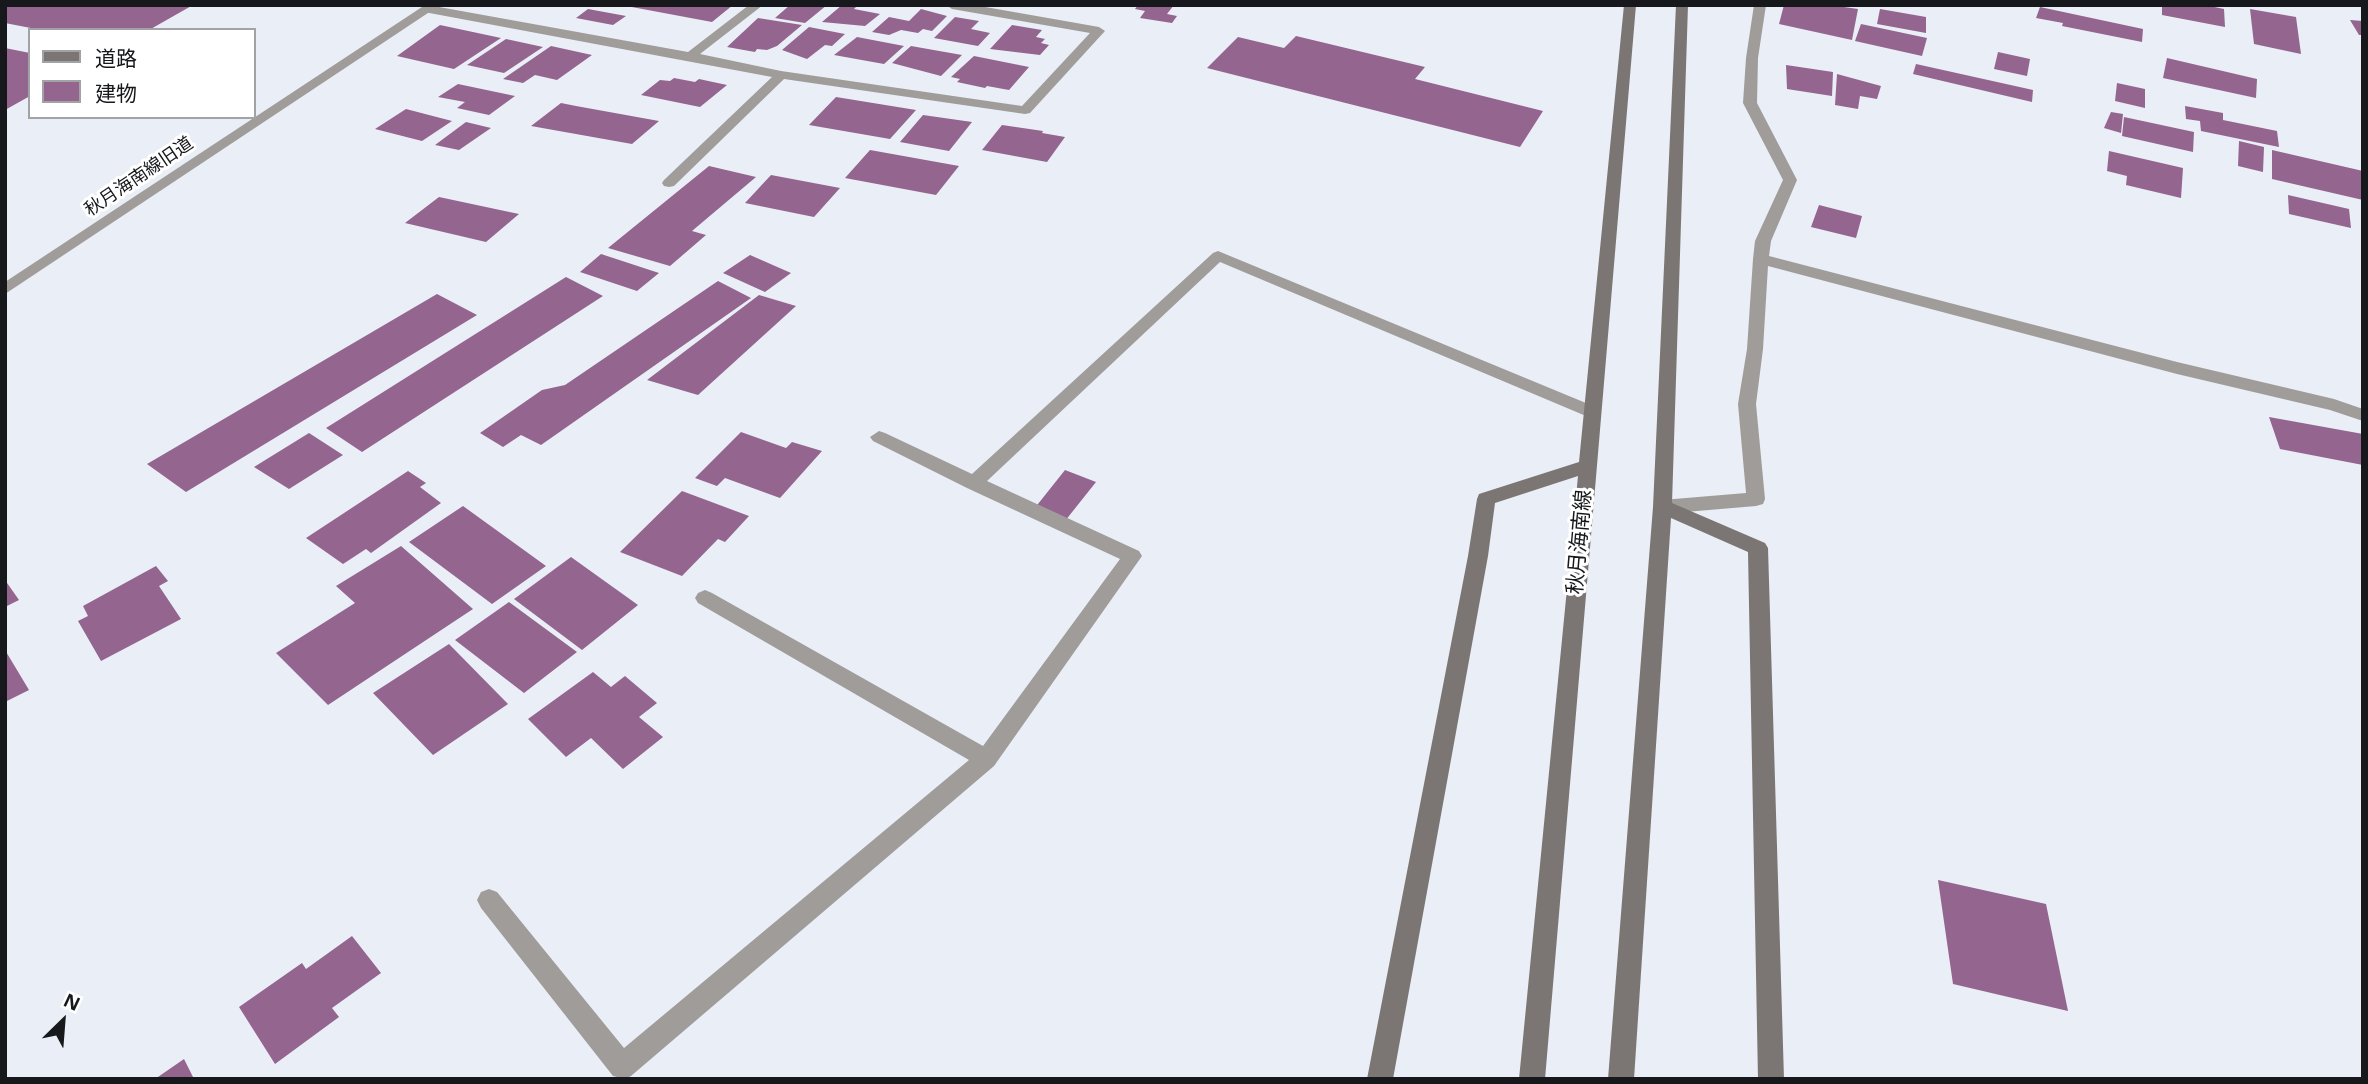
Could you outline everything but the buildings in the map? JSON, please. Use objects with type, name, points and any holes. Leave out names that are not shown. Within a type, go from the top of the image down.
[{"type":"main road","name":"秋月海南線","points":[[1532,1079],[1630,5]]},
{"type":"main road","points":[[1621,1079],[1662,507],[1682,5]]},
{"type":"main road","points":[[1380,1079],[1478,556],[1486,499],[1587,466]]},
{"type":"main road","points":[[1662,507],[1758,548],[1771,1079]]},
{"type":"street","points":[[690,56],[757,5]]},
{"type":"street","points":[[431,7],[781,75],[1026,110],[1099,31],[952,5]]},
{"type":"street","points":[[1041,19],[1054,5]]},
{"type":"street","points":[[1662,507],[1756,499],[1747,404],[1755,349],[1763,241],[1790,180],[1750,103],[1752,58],[1760,5]]},
{"type":"street","name":"秋月海南線旧道","points":[[5,289],[431,7]]},
{"type":"street","points":[[670,183],[781,75]]},
{"type":"street","points":[[974,483],[1218,256],[1592,412]]},
{"type":"street","points":[[1761,260],[2177,368],[2334,405],[2363,415]]},
{"type":"street","points":[[489,900],[622,1067],[986,759],[1132,556],[879,437]]},
{"type":"street","points":[[705,598],[986,759]]}]
